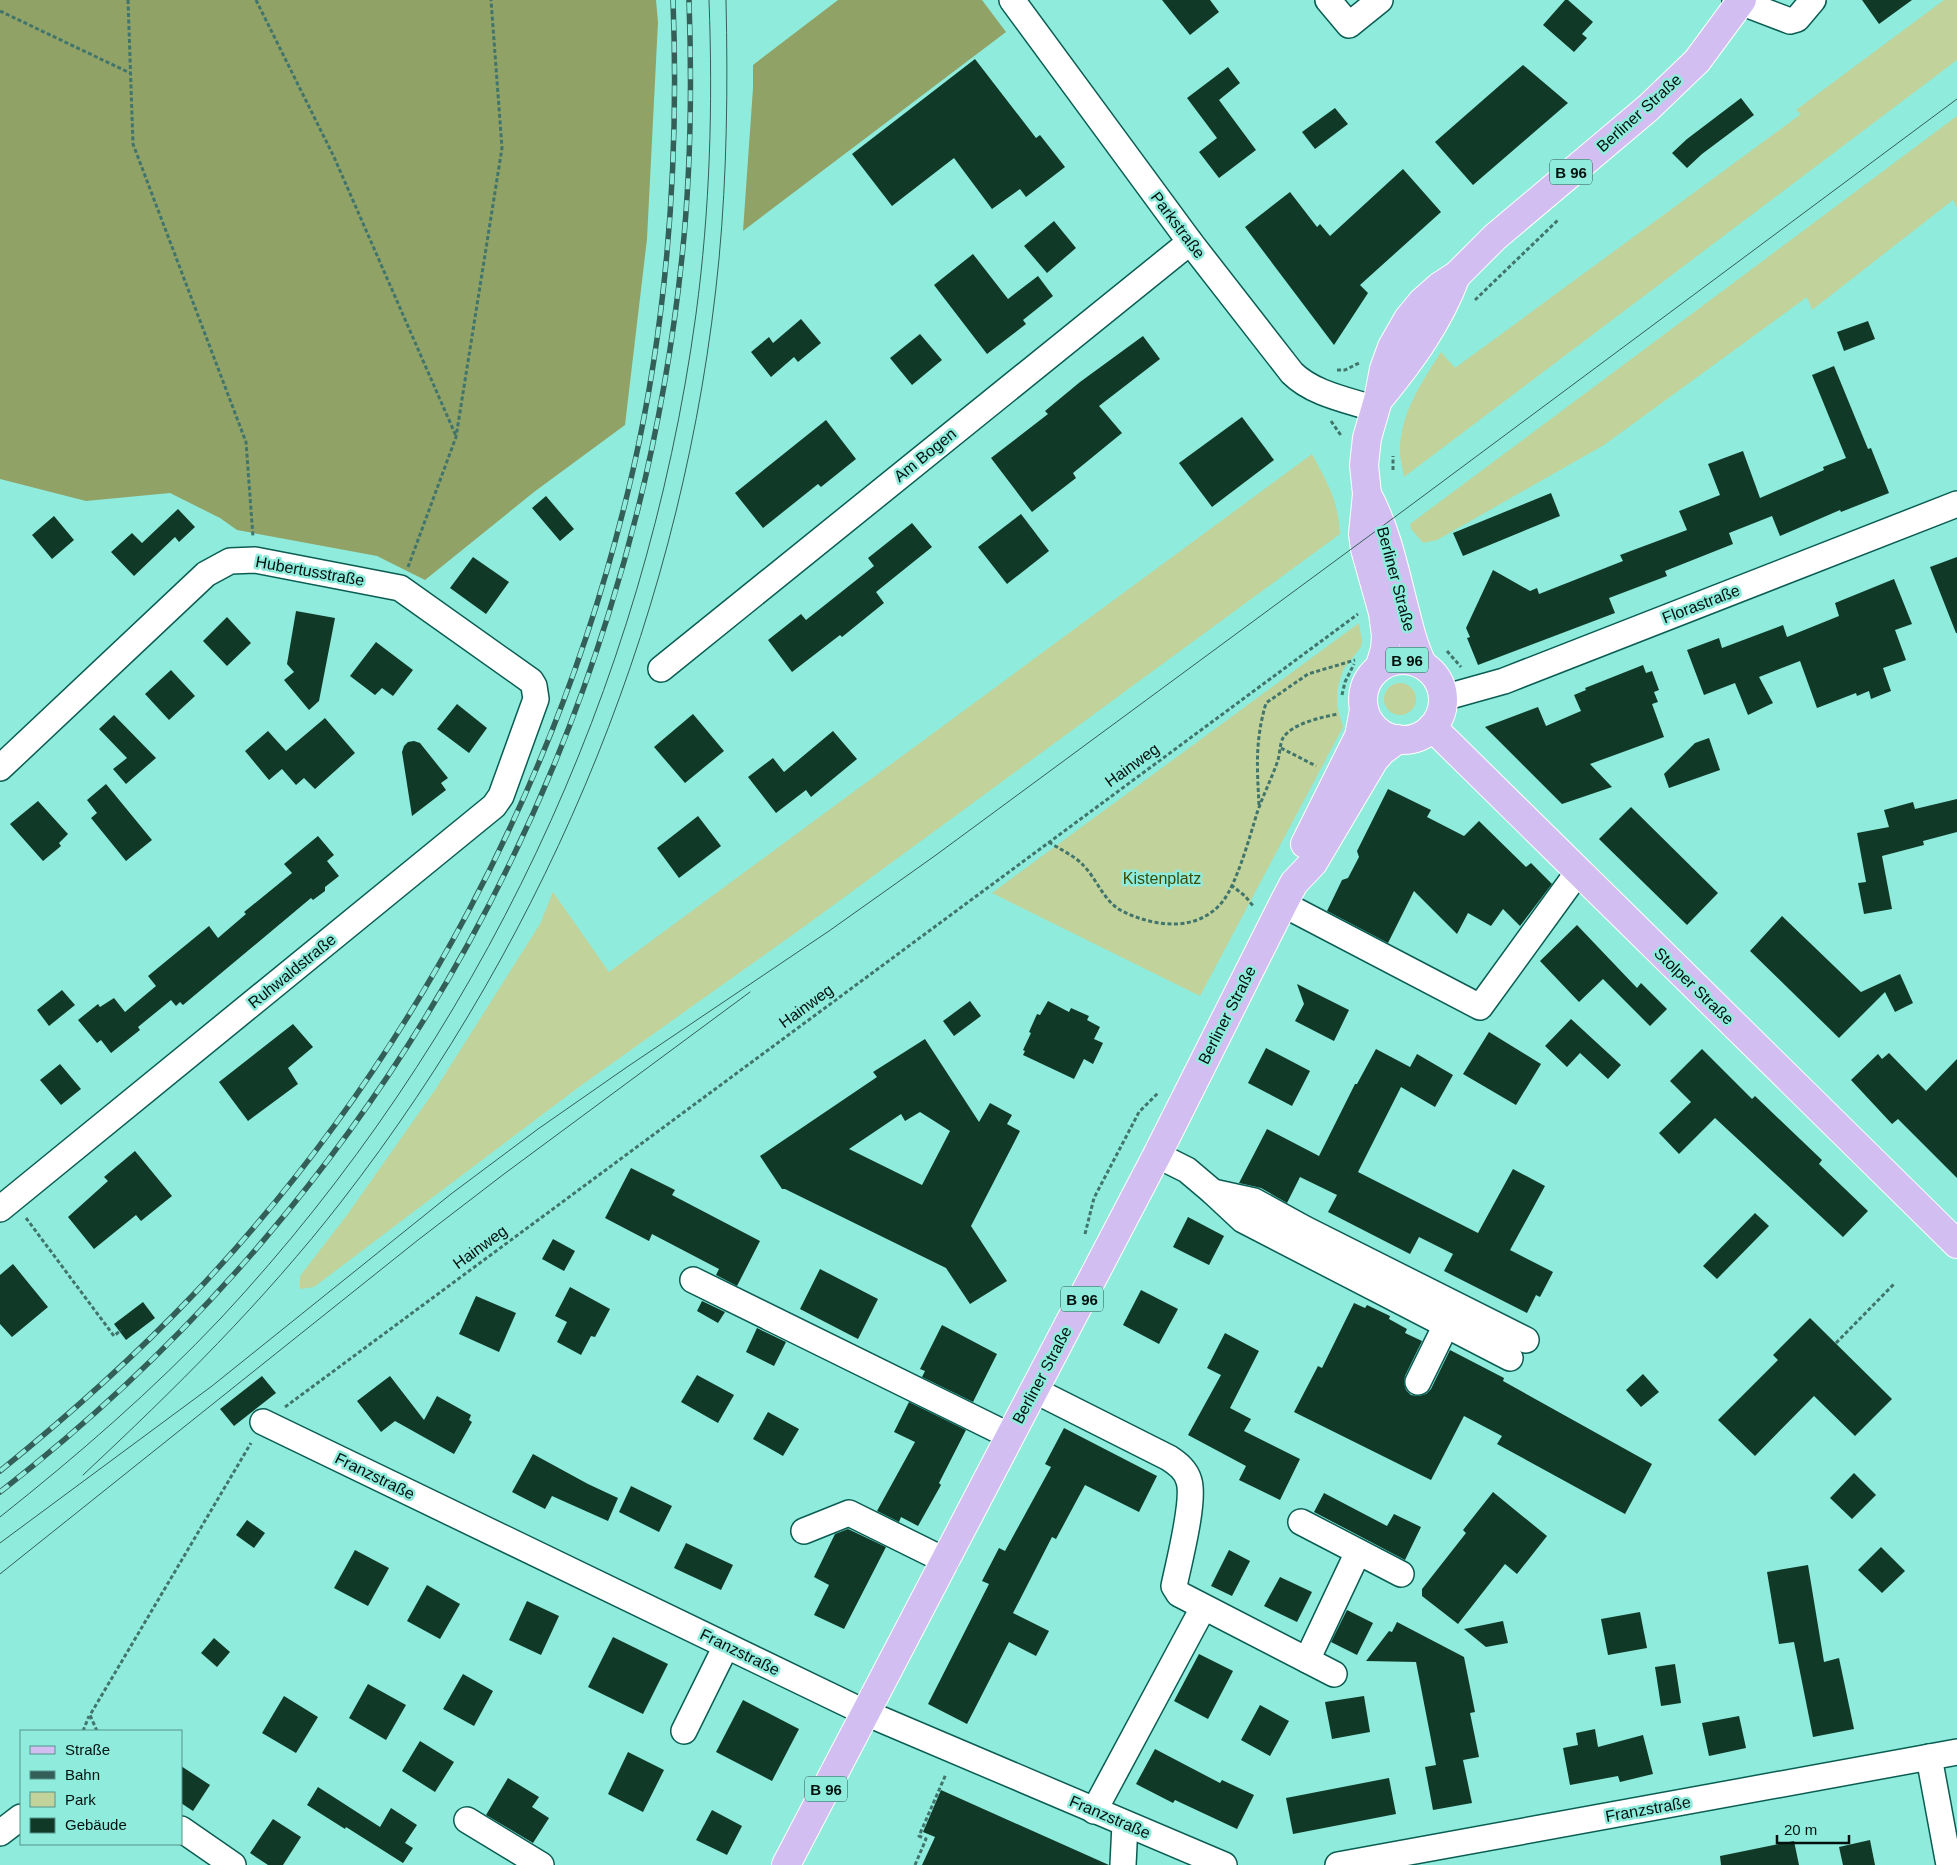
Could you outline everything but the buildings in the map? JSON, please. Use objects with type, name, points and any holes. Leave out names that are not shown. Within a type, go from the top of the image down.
[{"type":"main road","name":"Berliner Straße","points":[[1370,662],[1385,649],[1386,636],[1383,613],[1365,549],[1363,534],[1367,494],[1364,465],[1367,438],[1377,404],[1427,335],[1446,303],[1457,275],[1496,237],[1648,108],[1697,61],[1739,1]]},
{"type":"main road","name":"Berliner Straße","points":[[1367,494],[1376,511],[1389,546],[1415,646],[1423,665]]},
{"type":"main road","name":"B 96","points":[[1354,712],[1363,698],[1365,686],[1371,675],[1370,662],[1390,662],[1402,659],[1423,665],[1437,679],[1443,698]]},
{"type":"main road","points":[[1432,727],[1442,709],[1443,698]]},
{"type":"main road","name":"Berliner Straße","points":[[1289,894],[1299,856],[1356,742],[1354,712]]},
{"type":"main road","points":[[1354,712],[1389,737],[1398,739]]},
{"type":"main road","name":"B 96","points":[[1398,739],[1411,739],[1422,735],[1432,727]]},
{"type":"main road","name":"Stolper Straße","points":[[1432,727],[1957,1244]]},
{"type":"main road","name":"Berliner Straße","points":[[786,1865],[1157,1155],[1289,894],[1314,863],[1374,760],[1382,751],[1398,739]]},
{"type":"street","name":"Parkstraße","points":[[1012,0],[1190,242],[1270,346],[1298,378],[1314,388],[1377,404]]},
{"type":"street","points":[[1328,0],[1349,25],[1380,0]]},
{"type":"street","points":[[1739,1],[1790,21],[1797,19],[1813,0]]},
{"type":"street","name":"Am Bogen","points":[[660,669],[1190,242]]},
{"type":"street","name":"Florastraße","points":[[1443,698],[1504,681],[1957,504]]},
{"type":"street","name":"Hubertusstraße","points":[[0,768],[206,574],[230,561],[255,560],[400,588],[531,682],[534,686],[536,698]]},
{"type":"street","name":"Ruhwaldstraße","points":[[6,1204],[494,806],[501,796],[536,698]]},
{"type":"street","points":[[1289,894],[1480,1007],[1578,872]]},
{"type":"street","points":[[1157,1155],[1187,1170],[1243,1220],[1446,1325],[1518,1349],[1254,1201],[1213,1192]]},
{"type":"street","points":[[693,1280],[1010,1436]]},
{"type":"street","points":[[1418,1382],[1446,1325]]},
{"type":"street","points":[[1034,1390],[1169,1458],[1183,1468],[1189,1480],[1191,1498],[1174,1586],[1179,1594],[1334,1674]]},
{"type":"street","name":"Franzstraße","points":[[263,1422],[866,1713],[1224,1865]]},
{"type":"street","points":[[804,1531],[849,1513],[946,1561]]},
{"type":"street","points":[[1301,1522],[1401,1574]]},
{"type":"street","points":[[1307,1660],[1358,1552]]},
{"type":"street","points":[[1094,1811],[1203,1608]]},
{"type":"street","points":[[684,1731],[726,1646]]},
{"type":"street","name":"Franzstraße","points":[[1338,1865],[1957,1752]]},
{"type":"street","points":[[1929,1757],[1949,1865]]},
{"type":"street","points":[[0,1833],[20,1818]]},
{"type":"street","points":[[467,1820],[541,1865]]},
{"type":"street","points":[[1122,1865],[1125,1824]]},
{"type":"street","points":[[182,1830],[233,1865]]},
{"type":"path","points":[[128,0],[133,144],[246,442],[255,560]]},
{"type":"path","points":[[256,0],[334,157],[456,437]]},
{"type":"path","points":[[400,588],[456,437],[502,148],[491,0]]},
{"type":"path","points":[[0,11],[130,73]]},
{"type":"path","points":[[1474,300],[1565,214]]},
{"type":"path","points":[[1392,475],[1393,452]]},
{"type":"path","name":"Hainweg","points":[[263,1422],[1364,610]]},
{"type":"path","points":[[1441,645],[1464,670],[1473,690]]},
{"type":"path","points":[[1259,807],[1257,745],[1259,725],[1266,703],[1308,674],[1370,662]]},
{"type":"path","points":[[1049,842],[1083,864],[1106,896],[1120,910],[1142,920],[1163,924],[1180,925],[1196,921],[1222,902],[1231,885],[1283,738],[1296,728],[1316,718],[1354,712]]},
{"type":"path","points":[[1281,748],[1324,770]]},
{"type":"path","points":[[1231,885],[1245,896],[1257,911]]},
{"type":"path","points":[[6,1204],[114,1336],[121,1330]]},
{"type":"path","points":[[1836,1343],[1894,1284]]},
{"type":"path","points":[[83,1730],[90,1715],[263,1422]]},
{"type":"path","points":[[90,1715],[97,1730]]},
{"type":"path","points":[[915,1865],[926,1839],[919,1836],[956,1751]]},
{"type":"green space","points":[[0,0],[656,0],[658,22],[647,239],[625,425],[534,492],[425,580],[377,556],[237,530],[220,518],[170,493],[86,501],[0,479]]},
{"type":"green space","points":[[838,0],[982,0],[1006,32],[743,231],[753,65]]},
{"type":"green space","points":[[1944,0],[1957,0],[1957,60],[1404,477],[1400,459],[1403,425],[1426,375],[1441,352],[1455,368],[1801,114],[1796,110]]},
{"type":"green space","points":[[1957,116],[1957,208],[1953,200],[1812,310],[1807,297],[1604,445],[1437,540],[1423,543],[1411,529],[1410,524]]},
{"type":"green space","points":[[1312,454],[1334,502],[1340,534],[805,926],[579,1087],[314,1287],[300,1289],[300,1276],[347,1215],[435,1090],[540,924],[553,892],[609,972]]},
{"type":"green space","name":"Kistenplatz","points":[[1359,623],[1361,647],[1343,670],[1337,690],[1337,706],[1343,727],[1200,996],[992,893]]},
{"type":"green space","points":[[1400,683],[1412,687],[1416,699],[1412,711],[1400,715],[1388,711],[1384,699],[1388,687]]},
{"type":"tram line","points":[[0,1517],[86,1446],[169,1371],[221,1318],[313,1211],[397,1097],[471,977],[536,853],[591,723],[637,590],[672,453],[701,275],[709,157],[711,79],[709,0]]},
{"type":"tram line","points":[[83,1475],[218,1343],[312,1239],[341,1202],[416,1097],[484,988],[545,875],[597,757],[641,636],[676,513],[702,387],[719,259],[724,194],[727,98],[726,0]]},
{"type":"tram line","points":[[0,1543],[212,1386],[451,1194],[538,1129],[829,931],[936,855],[1957,99]]},
{"type":"tram line","points":[[0,1574],[418,1240],[750,992]]},
{"type":"railway","points":[[0,1471],[75,1408],[147,1341],[193,1295],[271,1207],[343,1113],[409,1014],[468,912],[520,805],[565,696],[603,584],[633,470],[645,412],[663,295],[668,236],[674,118],[673,0]]},
{"type":"railway","points":[[0,1492],[139,1372],[264,1240],[373,1097],[468,945],[546,783],[609,614],[654,438],[682,257],[685,225],[690,129],[689,0]]}]
